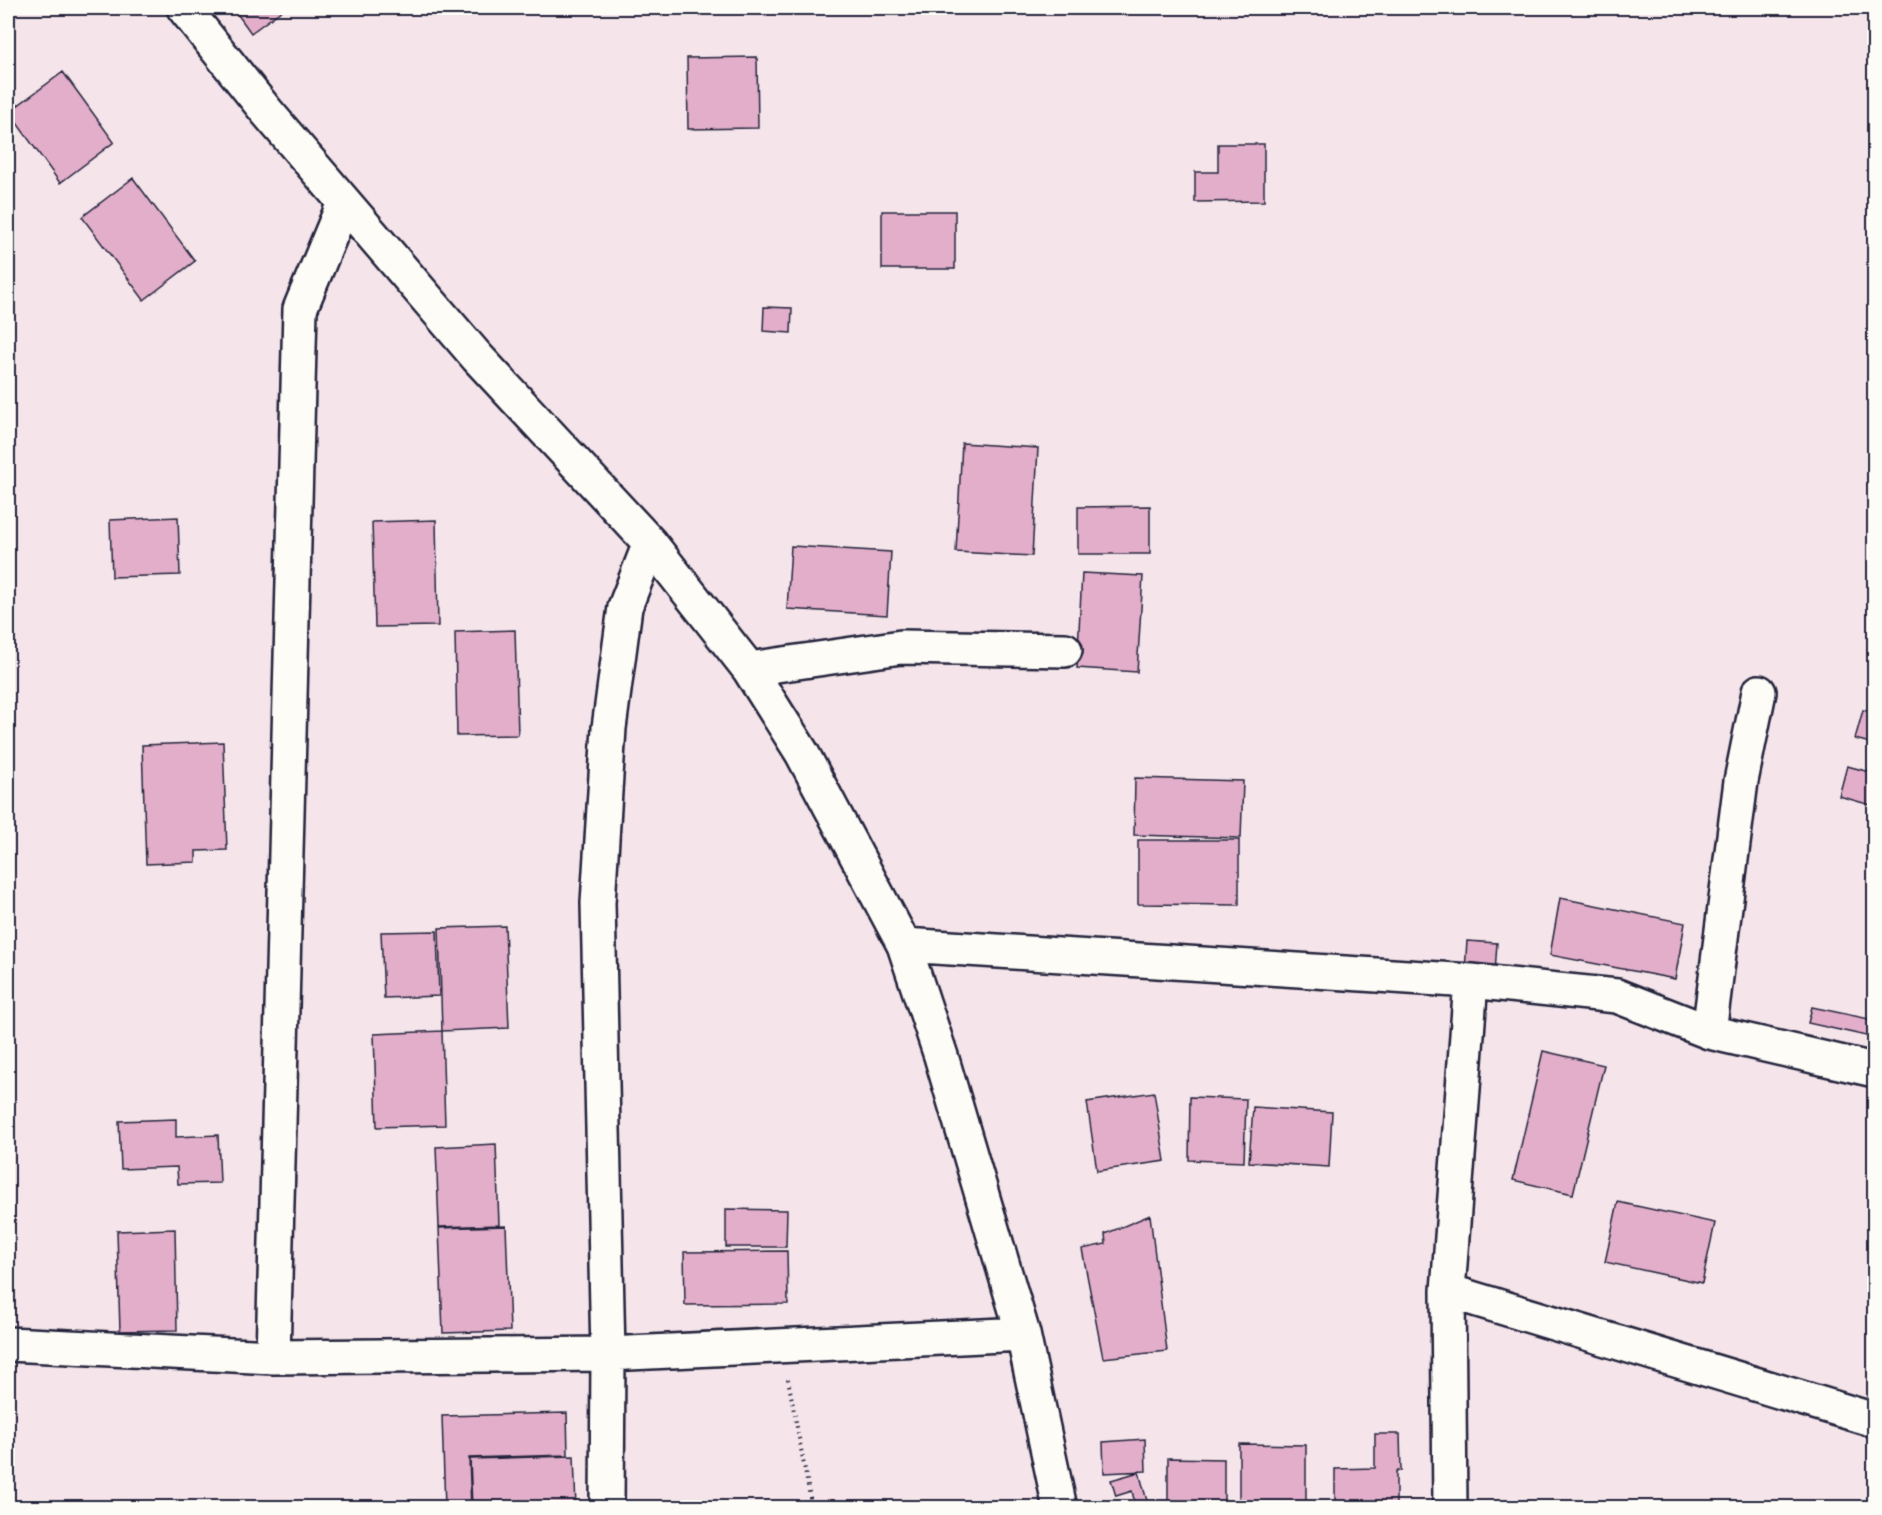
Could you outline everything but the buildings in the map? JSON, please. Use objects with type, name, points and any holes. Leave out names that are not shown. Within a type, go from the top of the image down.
[{"type":"street","points":[[184,8],[267,112],[477,357],[650,543],[749,669],[802,753],[904,945],[954,1099],[1023,1334],[1060,1508]]},
{"type":"street","points":[[273,1357],[300,309],[344,203]]},
{"type":"street","points":[[607,1508],[608,1354],[598,903],[609,728],[625,607],[650,543]]},
{"type":"street","points":[[749,669],[902,647],[1065,650]]},
{"type":"street","points":[[1709,1032],[1741,781],[1759,692]]},
{"type":"street","points":[[904,945],[1471,981],[1617,996],[1709,1032],[1875,1070]]},
{"type":"street","points":[[1450,1508],[1448,1291],[1471,981]]},
{"type":"street","points":[[1448,1291],[1875,1420]]},
{"type":"street","points":[[8,1344],[273,1357],[608,1354],[1023,1334]]},
{"type":"path","points":[[782,1346],[812,1508]]}]
